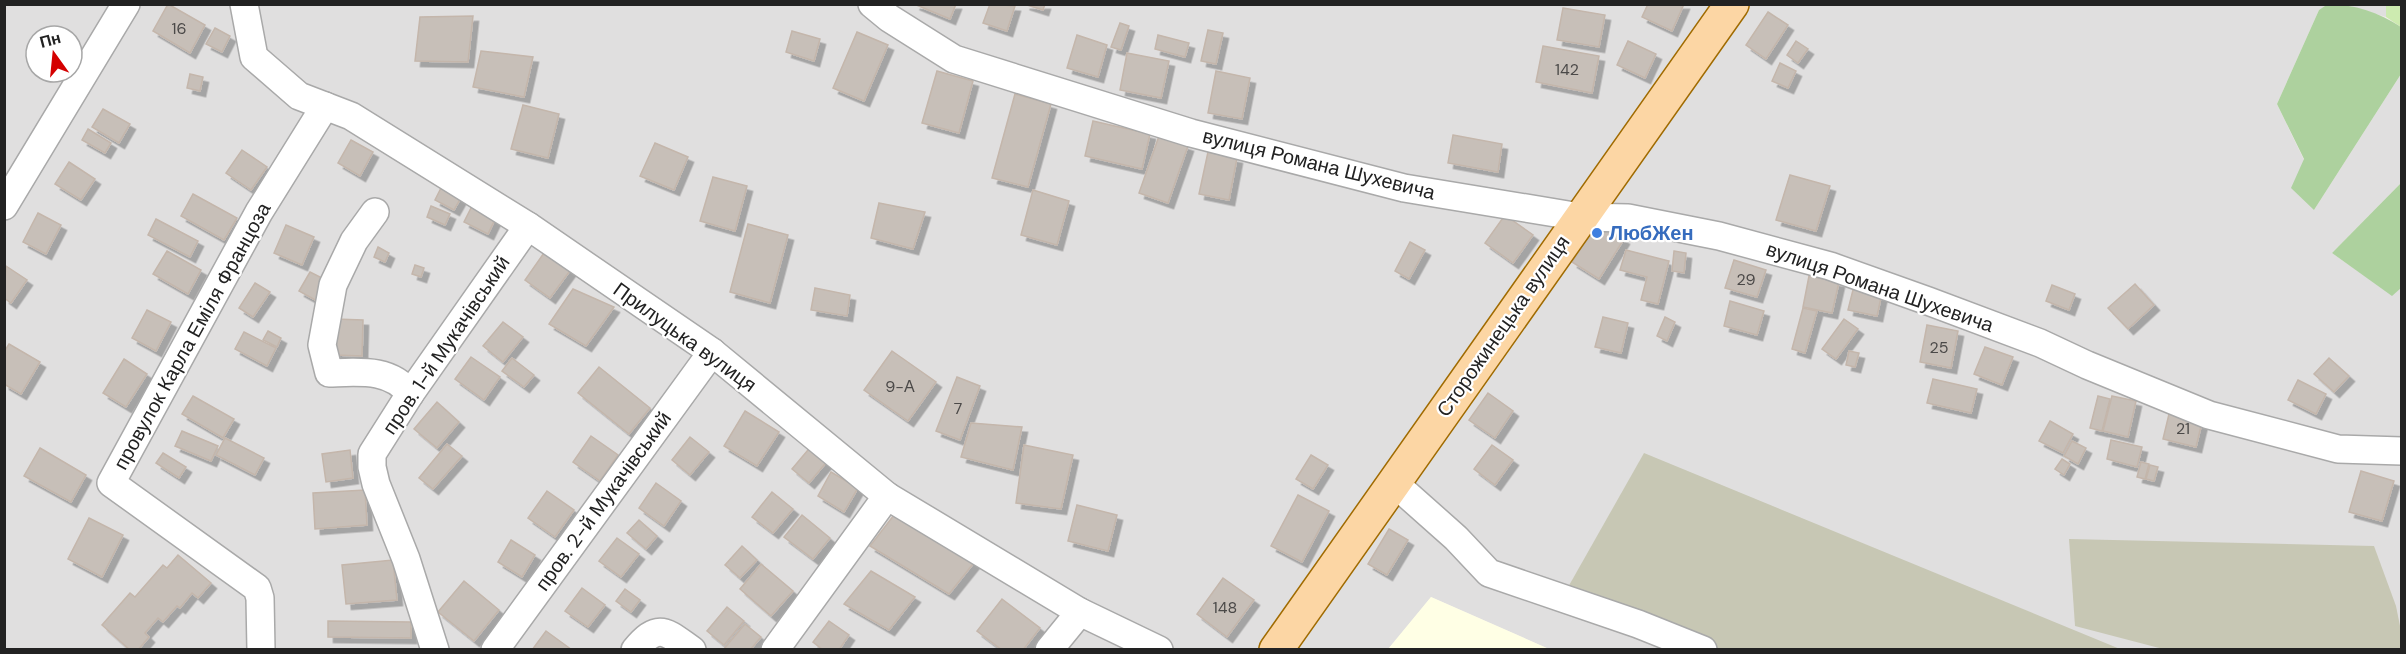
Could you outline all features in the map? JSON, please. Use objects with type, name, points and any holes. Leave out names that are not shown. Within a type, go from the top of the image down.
[{"type":"main road","name":"Сторожинецька вулиця","points":[[1276,650],[1732,4]]},
{"type":"street","points":[[4,206],[126,4]]},
{"type":"street","name":"Прилуцька вулиця","points":[[244,4],[254,57],[299,96],[351,116],[528,226],[712,352],[887,496],[1080,612],[1159,650]]},
{"type":"street","name":"вулиця Романа Шухевича","points":[[872,4],[889,18],[954,59],[1191,133],[1404,188],[1580,217],[1628,218],[1719,236],[1830,266],[2040,343],[2087,365],[2209,415],[2338,449],[2402,451]]},
{"type":"street","name":"провулок Карла Еміля Францоза","points":[[261,650],[260,598],[257,588],[111,483],[259,212],[325,106]]},
{"type":"street","points":[[375,212],[354,241],[333,285],[322,345],[329,373],[373,372],[402,383],[410,394]]},
{"type":"street","name":"пров. 1-й Мукачівський","points":[[435,650],[406,559],[372,467],[372,454],[410,394],[528,226]]},
{"type":"street","name":"пров. 2-й Мукачівський","points":[[495,650],[712,352]]},
{"type":"street","points":[[1393,482],[1456,538],[1489,573],[1638,624],[1703,650]]},
{"type":"street","points":[[775,650],[887,496]]},
{"type":"street","points":[[1050,650],[1080,612]]},
{"type":"street","points":[[635,650],[645,637],[662,631],[669,632],[692,650]]},
{"type":"shaded area","points":[[4,5],[2328,5],[2319,10],[2277,104],[2304,160],[2314,210],[2401,74],[2401,183],[2332,253],[2392,295],[2401,288],[2401,649],[1549,649],[1431,597],[1388,650],[5,649]]},
{"type":"shaded area","points":[[2346,5],[2386,5],[2386,17]]},
{"type":"shaded area","points":[[1644,453],[2120,650],[1719,649],[1567,589]]},
{"type":"shaded area","points":[[2069,539],[2374,546],[2396,606],[2401,631],[2401,649],[2163,649],[2075,626]]},
{"type":"shaded area","points":[[1431,597],[1549,649],[1388,649]]},
{"type":"green space","points":[[2328,4],[2366,10],[2401,27],[2401,74],[2314,210],[2291,188],[2304,159],[2277,104],[2319,10]]},
{"type":"green space","points":[[2386,5],[2401,5],[2401,27],[2386,17]]},
{"type":"green space","points":[[2401,183],[2401,288],[2392,296],[2332,253]]},
{"type":"building","points":[[168,4],[205,25],[190,53],[153,31]]},
{"type":"building","points":[[914,4],[956,4],[950,19]]},
{"type":"building","points":[[990,4],[1015,6],[1007,31],[983,23]]},
{"type":"building","points":[[1024,4],[1045,4],[1043,10]]},
{"type":"building","points":[[1648,4],[1684,4],[1672,31],[1642,17]]},
{"type":"building","points":[[1563,8],[1605,15],[1599,47],[1557,40]]},
{"type":"building","points":[[1768,12],[1788,25],[1766,59],[1746,45]]},
{"type":"building","points":[[473,16],[468,62],[415,61],[420,17]]},
{"type":"building","points":[[1120,23],[1129,26],[1121,50],[1111,47]]},
{"type":"building","points":[[215,28],[230,36],[222,52],[206,44]]},
{"type":"building","points":[[1208,30],[1223,33],[1216,64],[1201,61]]},
{"type":"building","points":[[792,31],[820,39],[814,61],[786,52]]},
{"type":"building","points":[[857,32],[888,45],[864,101],[833,88]]},
{"type":"building","points":[[1077,35],[1107,45],[1098,77],[1067,68]]},
{"type":"building","points":[[1158,35],[1189,43],[1185,57],[1155,49]]},
{"type":"building","points":[[1628,41],[1656,54],[1645,78],[1617,65]]},
{"type":"building","points":[[1796,41],[1808,49],[1798,63],[1787,55]]},
{"type":"building","points":[[1543,46],[1599,56],[1592,93],[1536,82]]},
{"type":"building","points":[[481,51],[533,57],[524,97],[473,87]]},
{"type":"building","points":[[1127,53],[1169,61],[1161,98],[1120,90]]},
{"type":"building","points":[[1780,63],[1796,71],[1788,88],[1772,81]]},
{"type":"building","points":[[937,71],[973,81],[959,133],[922,123]]},
{"type":"building","points":[[1216,71],[1250,78],[1242,119],[1208,113]]},
{"type":"building","points":[[190,74],[203,77],[200,91],[187,88]]},
{"type":"building","points":[[1015,94],[1051,104],[1028,187],[992,178]]},
{"type":"building","points":[[523,105],[559,114],[548,158],[511,149]]},
{"type":"building","points":[[103,109],[130,124],[119,143],[92,127]]},
{"type":"building","points":[[1093,121],[1150,134],[1142,169],[1085,156]]},
{"type":"building","points":[[88,129],[111,143],[105,153],[82,140]]},
{"type":"building","points":[[1453,135],[1502,144],[1498,172],[1448,163]]},
{"type":"building","points":[[1159,136],[1188,146],[1168,203],[1139,193]]},
{"type":"building","points":[[351,140],[373,152],[360,176],[338,163]]},
{"type":"building","points":[[655,143],[688,157],[674,190],[640,176]]},
{"type":"building","points":[[242,150],[267,167],[251,190],[226,173]]},
{"type":"building","points":[[1208,152],[1237,158],[1229,200],[1199,194]]},
{"type":"building","points":[[69,162],[95,179],[81,200],[55,184]]},
{"type":"building","points":[[1790,175],[1830,186],[1816,231],[1776,220]]},
{"type":"building","points":[[713,177],[747,186],[735,231],[700,221]]},
{"type":"building","points":[[444,182],[464,192],[454,210],[435,200]]},
{"type":"building","points":[[1033,190],[1069,201],[1057,245],[1021,235]]},
{"type":"building","points":[[193,194],[237,218],[224,240],[181,216]]},
{"type":"building","points":[[474,202],[498,213],[488,234],[464,222]]},
{"type":"building","points":[[879,203],[925,212],[913,249],[871,238]]},
{"type":"building","points":[[431,206],[450,214],[445,225],[427,217]]},
{"type":"building","points":[[38,213],[61,225],[46,254],[23,242]]},
{"type":"building","points":[[1505,215],[1533,235],[1513,263],[1485,243]]},
{"type":"building","points":[[156,219],[198,241],[190,257],[148,235]]},
{"type":"building","points":[[1597,223],[1624,239],[1599,279],[1572,262]]},
{"type":"building","points":[[748,224],[788,235],[770,303],[730,292]]},
{"type":"building","points":[[286,225],[314,237],[302,265],[274,253]]},
{"type":"building","points":[[1410,242],[1425,250],[1409,279],[1395,271]]},
{"type":"building","points":[[378,247],[389,253],[385,262],[374,257]]},
{"type":"building","points":[[546,250],[572,268],[550,298],[525,280]]},
{"type":"building","points":[[1626,250],[1669,261],[1658,304],[1641,300],[1647,277],[1620,270]]},
{"type":"building","points":[[167,251],[201,270],[188,294],[153,274]]},
{"type":"building","points":[[1674,251],[1686,253],[1684,273],[1672,271]]},
{"type":"building","points":[[1734,260],[1766,270],[1757,297],[1725,288]]},
{"type":"building","points":[[415,265],[424,268],[421,277],[412,274]]},
{"type":"building","points":[[6,266],[27,280],[11,303],[4,298]]},
{"type":"building","points":[[310,272],[328,281],[317,301],[299,291]]},
{"type":"building","points":[[1809,276],[1839,282],[1832,313],[1803,307]]},
{"type":"building","points":[[255,283],[270,292],[253,317],[239,308]]},
{"type":"building","points":[[2135,284],[2154,305],[2128,329],[2108,308]]},
{"type":"building","points":[[2052,285],[2075,294],[2069,310],[2046,301]]},
{"type":"building","points":[[1854,286],[1882,293],[1877,316],[1848,310]]},
{"type":"building","points":[[815,288],[850,295],[847,316],[811,310]]},
{"type":"building","points":[[573,289],[614,307],[586,346],[549,324]]},
{"type":"building","points":[[1730,301],[1764,311],[1757,335],[1724,326]]},
{"type":"building","points":[[1803,308],[1817,311],[1805,353],[1792,349]]},
{"type":"building","points":[[147,310],[171,322],[156,351],[132,338]]},
{"type":"building","points":[[1603,317],[1628,323],[1621,353],[1595,347]]},
{"type":"building","points":[[1665,317],[1675,322],[1667,341],[1657,336]]},
{"type":"building","points":[[335,319],[363,320],[362,356],[335,355]]},
{"type":"building","points":[[1844,319],[1858,329],[1836,359],[1822,349]]},
{"type":"building","points":[[503,322],[523,337],[503,362],[483,346]]},
{"type":"building","points":[[1927,325],[1958,331],[1951,368],[1920,362]]},
{"type":"building","points":[[268,331],[281,338],[277,347],[263,340]]},
{"type":"building","points":[[244,332],[276,348],[267,366],[235,349]]},
{"type":"building","points":[[9,344],[40,362],[21,394],[4,384],[4,352]]},
{"type":"building","points":[[1985,347],[2013,357],[2002,385],[1974,374]]},
{"type":"building","points":[[892,351],[936,382],[908,421],[864,390]]},
{"type":"building","points":[[1849,351],[1859,353],[1855,367],[1846,365]]},
{"type":"building","points":[[471,357],[500,377],[484,400],[455,379]]},
{"type":"building","points":[[512,358],[534,375],[524,387],[502,371]]},
{"type":"building","points":[[2329,358],[2349,376],[2334,392],[2314,374]]},
{"type":"building","points":[[124,359],[147,374],[126,407],[103,393]]},
{"type":"building","points":[[599,367],[650,408],[629,434],[578,393]]},
{"type":"building","points":[[957,377],[980,386],[960,440],[936,431]]},
{"type":"building","points":[[1933,379],[1977,389],[1971,413],[1927,403]]},
{"type":"building","points":[[2298,380],[2326,394],[2316,414],[2288,400]]},
{"type":"building","points":[[1488,393],[1513,411],[1495,438],[1469,420]]},
{"type":"building","points":[[193,396],[234,419],[223,438],[182,414]]},
{"type":"building","points":[[2098,396],[2110,399],[2102,431],[2090,428]]},
{"type":"building","points":[[2112,396],[2136,401],[2128,437],[2103,431]]},
{"type":"building","points":[[437,402],[459,422],[437,448],[414,429]]},
{"type":"building","points":[[2170,410],[2203,418],[2196,447],[2163,439]]},
{"type":"building","points":[[745,411],[779,432],[757,466],[724,446]]},
{"type":"building","points":[[2050,421],[2073,434],[2063,453],[2039,441]]},
{"type":"building","points":[[971,423],[1022,427],[1013,470],[961,457]]},
{"type":"building","points":[[182,431],[218,446],[211,461],[175,446]]},
{"type":"building","points":[[591,436],[618,455],[600,481],[573,462]]},
{"type":"building","points":[[690,437],[709,452],[690,475],[672,460]]},
{"type":"building","points":[[225,438],[264,458],[255,475],[216,455]]},
{"type":"building","points":[[2111,440],[2142,447],[2137,467],[2107,459]]},
{"type":"building","points":[[2072,441],[2086,448],[2078,464],[2064,456]]},
{"type":"building","points":[[447,444],[462,456],[433,489],[419,478]]},
{"type":"building","points":[[813,444],[830,458],[809,483],[792,469]]},
{"type":"building","points":[[1024,445],[1073,455],[1061,509],[1016,503]]},
{"type":"building","points":[[1492,445],[1513,460],[1495,485],[1474,469]]},
{"type":"building","points":[[40,448],[86,475],[71,502],[24,476]]},
{"type":"building","points":[[350,450],[353,478],[326,482],[322,454]]},
{"type":"building","points":[[163,453],[186,467],[179,478],[156,463]]},
{"type":"building","points":[[1311,455],[1328,465],[1313,489],[1296,479]]},
{"type":"building","points":[[2062,459],[2070,464],[2064,475],[2055,469]]},
{"type":"building","points":[[2141,462],[2149,464],[2145,479],[2137,477]]},
{"type":"building","points":[[2150,465],[2158,467],[2154,481],[2146,479]]},
{"type":"building","points":[[2361,471],[2394,481],[2382,521],[2349,512]]},
{"type":"building","points":[[831,472],[858,488],[844,512],[818,496]]},
{"type":"building","points":[[656,483],[681,501],[664,526],[639,508]]},
{"type":"building","points":[[365,490],[367,525],[315,529],[313,493]]},
{"type":"building","points":[[547,491],[574,510],[555,537],[528,518]]},
{"type":"building","points":[[772,492],[793,509],[773,533],[752,517]]},
{"type":"building","points":[[1298,495],[1329,511],[1302,562],[1271,546]]},
{"type":"building","points":[[1077,505],[1117,515],[1108,551],[1068,541]]},
{"type":"building","points":[[802,515],[830,538],[813,559],[784,537]]},
{"type":"building","points":[[894,515],[977,559],[949,594],[870,546]]},
{"type":"building","points":[[89,518],[123,535],[102,577],[68,559]]},
{"type":"building","points":[[639,520],[657,536],[646,549],[627,533]]},
{"type":"building","points":[[1389,529],[1408,540],[1387,575],[1368,564]]},
{"type":"building","points":[[617,538],[639,554],[621,577],[599,561]]},
{"type":"building","points":[[511,540],[535,555],[522,577],[498,562]]},
{"type":"building","points":[[742,546],[757,560],[740,578],[725,565]]},
{"type":"building","points":[[178,555],[211,583],[198,598],[192,593],[180,608],[177,606],[163,622],[158,618],[145,633],[149,637],[138,650],[130,650],[102,625],[130,593],[135,597],[163,565],[167,568]]},
{"type":"building","points":[[393,560],[397,600],[346,604],[342,565]]},
{"type":"building","points":[[761,564],[793,591],[771,616],[740,589]]},
{"type":"building","points":[[871,571],[915,597],[889,630],[844,604]]},
{"type":"building","points":[[1223,578],[1254,600],[1227,637],[1197,614]]},
{"type":"building","points":[[464,581],[499,610],[474,641],[438,612]]},
{"type":"building","points":[[582,588],[605,605],[588,627],[565,611]]},
{"type":"building","points":[[625,589],[640,600],[631,612],[616,601]]},
{"type":"building","points":[[1002,599],[1040,628],[1023,650],[1002,650],[977,631]]},
{"type":"building","points":[[727,607],[744,621],[724,645],[707,631]]},
{"type":"building","points":[[328,621],[411,622],[411,638],[328,637]]},
{"type":"building","points":[[829,621],[849,635],[839,650],[823,650],[813,642]]},
{"type":"building","points":[[745,624],[761,637],[750,650],[723,650]]},
{"type":"building","points":[[546,631],[572,650],[532,650]]},
{"type":"place","name":"ЛюбЖен","points":[[1597,233]]}]
